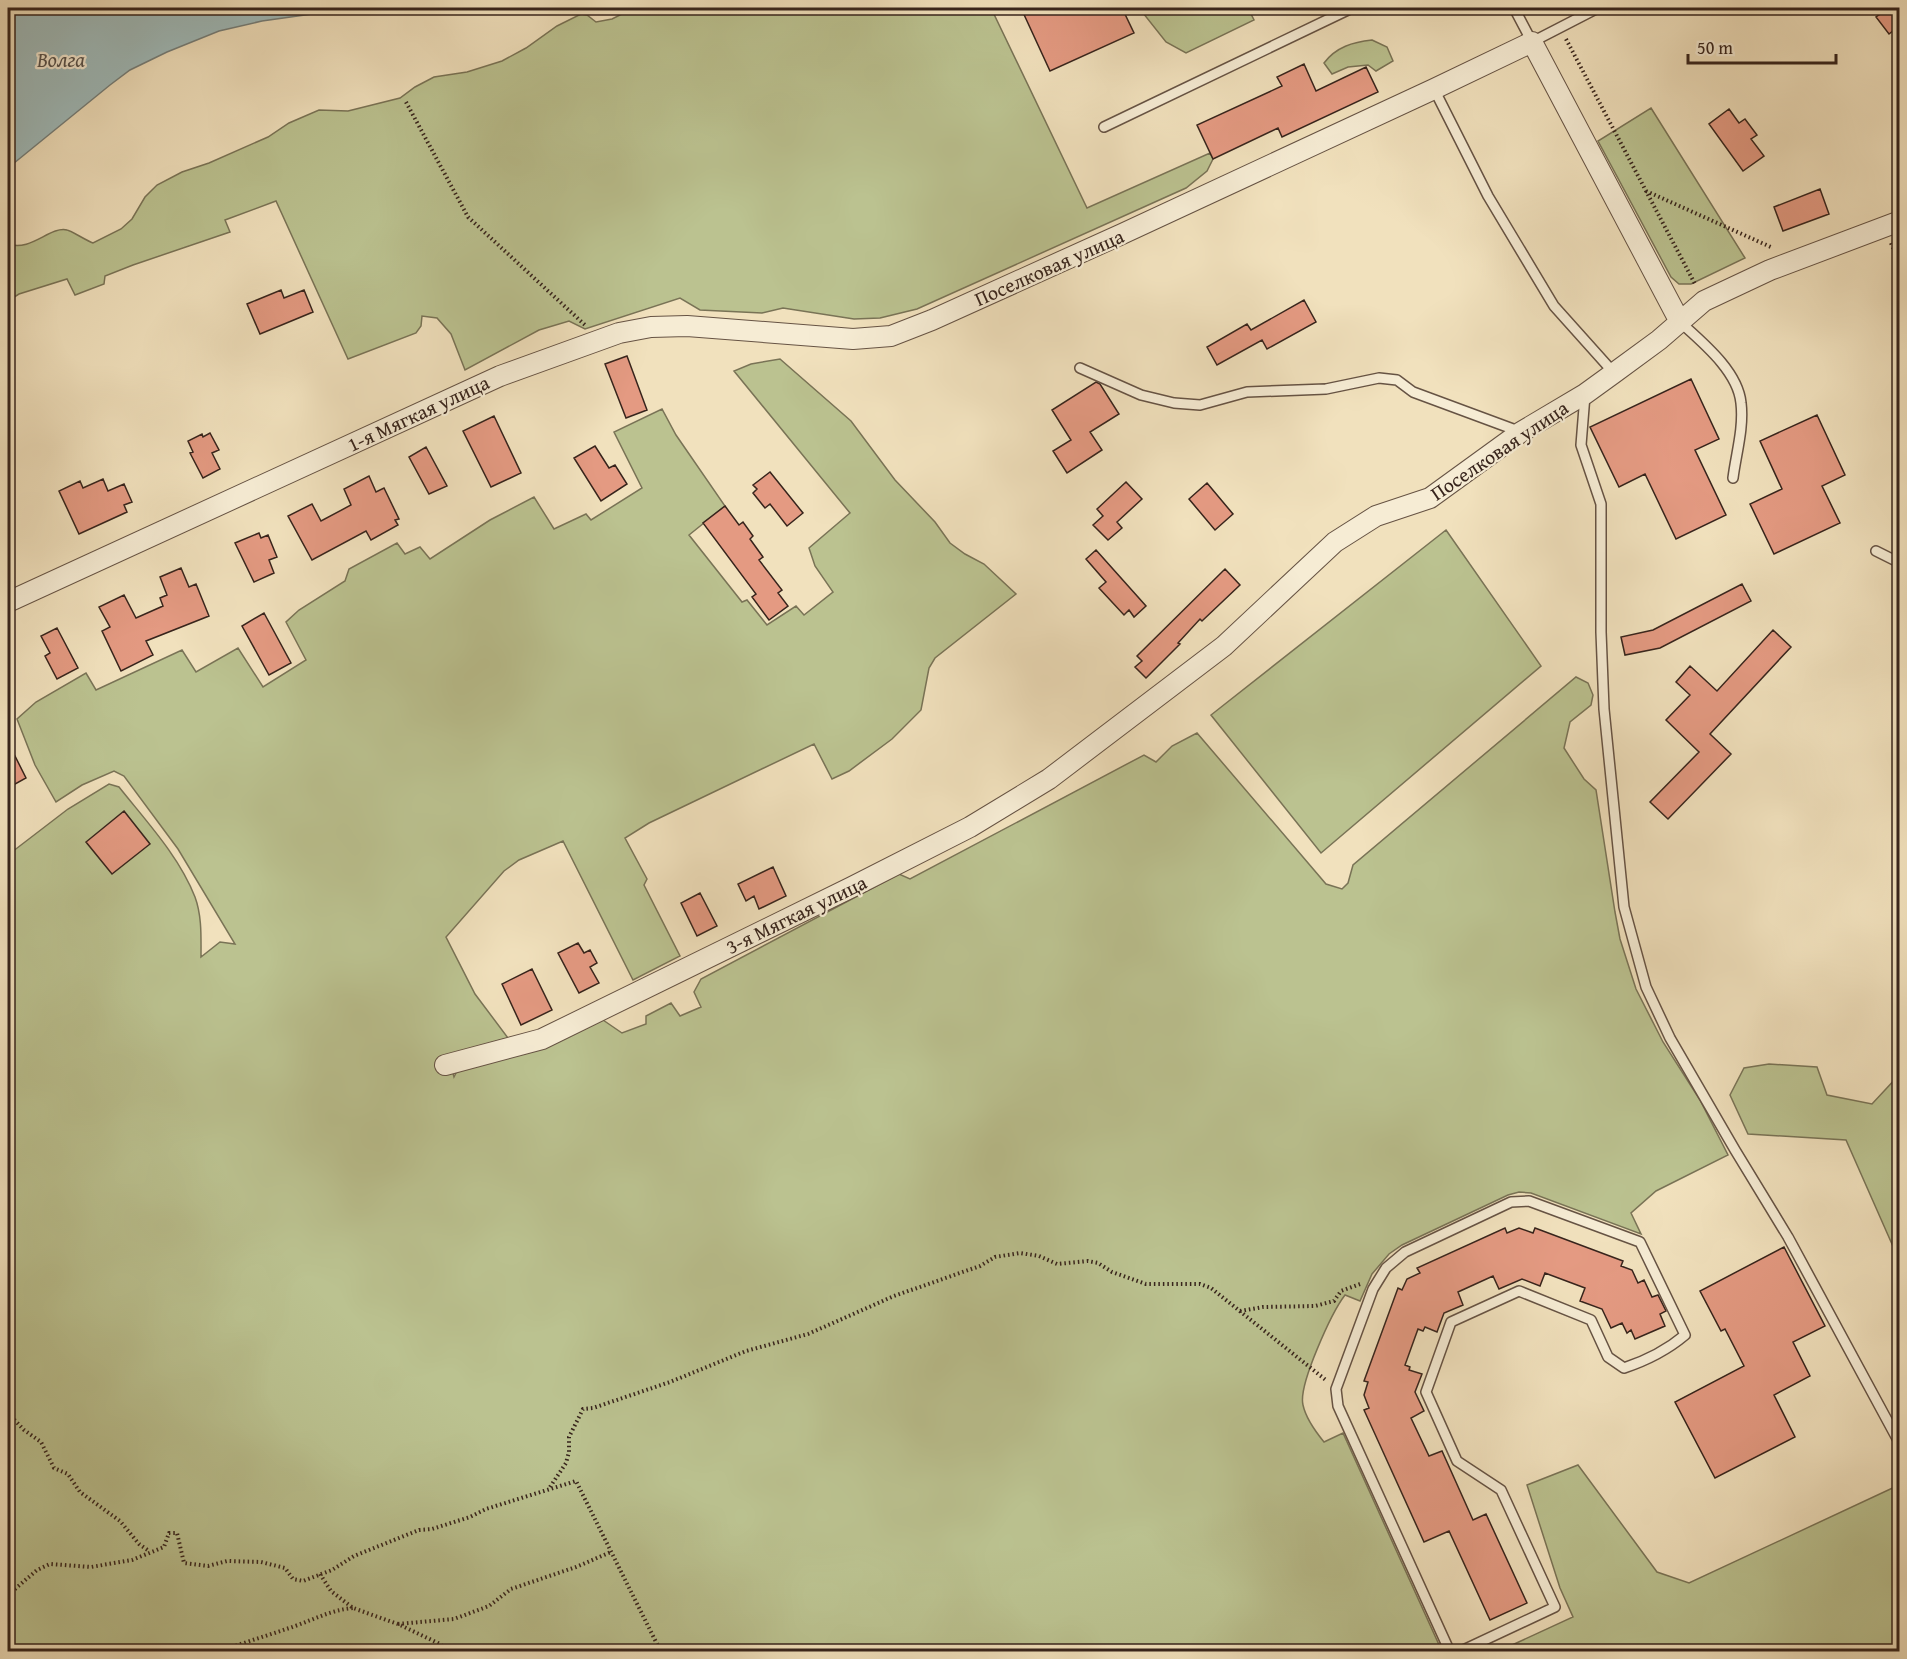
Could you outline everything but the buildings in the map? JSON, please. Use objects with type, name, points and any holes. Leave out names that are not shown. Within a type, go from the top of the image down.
[{"type":"street","name":"Поселковая улица","points":[[853,339],[891,336],[932,321],[1532,42]]},
{"type":"street","points":[[1532,42],[1680,322]]},
{"type":"street","name":"Поселковая улица","points":[[1125,720],[1224,646],[1335,542],[1376,516],[1430,498],[1521,432],[1585,394],[1659,340],[1704,301],[1799,259],[1899,221]]},
{"type":"street","name":"1-я Мягкая улица","points":[[8,602],[500,376],[619,333],[651,327],[687,326],[853,339]]},
{"type":"street","name":"3-я Мягкая улица","points":[[445,1065],[542,1038],[852,887],[980,821],[1049,779],[1125,720]]},
{"type":"lane","points":[[1104,127],[1352,8]]},
{"type":"lane","points":[[1514,8],[1532,42]]},
{"type":"lane","name":"Поселковая улица","points":[[1532,42],[1598,8]]},
{"type":"lane","points":[[1434,89],[1488,196],[1554,306],[1614,373]]},
{"type":"lane","points":[[1680,322],[1716,356],[1725,368],[1741,400],[1742,416],[1733,478]]},
{"type":"lane","points":[[1080,368],[1141,395],[1174,403],[1200,405],[1247,392],[1326,389],[1379,378],[1397,380],[1413,392],[1521,432]]},
{"type":"lane","points":[[1585,394],[1581,445],[1601,504],[1601,632],[1604,709],[1624,906],[1646,987],[1670,1038],[1788,1237],[1899,1444]]},
{"type":"lane","points":[[1876,551],[1899,563]]},
{"type":"lane","points":[[1450,1652],[1338,1406],[1336,1389],[1378,1278],[1394,1260],[1405,1252],[1511,1202],[1529,1201],[1640,1242],[1685,1335],[1652,1358],[1624,1368],[1608,1358],[1591,1320],[1519,1292],[1451,1322],[1426,1392],[1457,1461],[1502,1490],[1555,1607],[1459,1652]]},
{"type":"path","points":[[1560,27],[1704,301]]},
{"type":"path","points":[[406,102],[468,217],[601,339]]},
{"type":"path","points":[[1646,191],[1799,259]]},
{"type":"path","points":[[550,1487],[566,1462],[569,1437],[583,1409],[593,1408],[669,1382],[746,1351],[808,1334],[894,1296],[981,1266],[995,1257],[1020,1253],[1039,1256],[1057,1264],[1088,1261],[1098,1263],[1112,1272],[1146,1284],[1200,1284],[1210,1288],[1336,1389]]},
{"type":"path","points":[[1239,1311],[1263,1307],[1315,1306],[1334,1300],[1341,1291],[1349,1287],[1378,1278]]},
{"type":"path","points":[[8,1413],[24,1430],[42,1442],[54,1468],[68,1474],[80,1492],[120,1521],[139,1544],[150,1551]]},
{"type":"path","points":[[8,1595],[38,1570],[50,1564],[91,1567],[132,1560],[164,1547],[169,1533],[177,1533],[184,1563],[208,1566],[227,1561],[261,1562],[285,1568],[293,1579],[303,1581],[348,1561],[354,1556],[419,1530],[432,1529],[470,1517],[486,1509],[576,1480],[661,1652]]},
{"type":"path","points":[[398,1624],[454,1619],[489,1606],[511,1589],[576,1567],[611,1552]]},
{"type":"path","points":[[320,1574],[331,1591],[353,1608],[398,1624],[440,1644],[449,1652]]},
{"type":"path","points":[[219,1652],[264,1635],[297,1626],[324,1613],[353,1608]]},
{"type":"green space","points":[[634,8],[991,8],[1087,208],[1210,153],[1213,159],[1207,171],[1186,188],[917,309],[880,318],[854,319],[783,308],[762,313],[700,310],[680,298],[585,329],[569,321],[539,330],[465,370],[451,334],[437,318],[422,316],[421,326],[416,333],[348,359],[276,201],[225,220],[230,232],[105,276],[104,284],[75,295],[67,279],[19,294],[8,301],[8,244],[25,245],[61,230],[69,230],[93,243],[121,229],[132,219],[145,197],[157,185],[182,172],[209,163],[268,137],[289,123],[319,110],[348,111],[400,98],[434,77],[467,72],[502,61],[526,48],[557,26],[581,14],[587,15],[596,22],[612,19]]},
{"type":"green space","points":[[1142,8],[1248,8],[1254,20],[1186,53],[1166,42],[1143,13]]},
{"type":"green space","points":[[1372,40],[1387,47],[1393,61],[1376,71],[1368,65],[1348,67],[1332,74],[1324,63],[1345,46]]},
{"type":"green space","points":[[1651,108],[1745,258],[1691,284],[1679,284],[1671,277],[1598,141]]},
{"type":"green space","points":[[780,359],[851,421],[895,480],[935,522],[950,543],[984,564],[1016,594],[935,658],[929,668],[921,710],[892,739],[849,771],[832,779],[814,744],[649,823],[625,838],[647,879],[644,885],[680,956],[633,980],[563,841],[519,860],[504,871],[446,937],[475,994],[508,1038],[448,1055],[454,1077],[458,1069],[543,1048],[603,1020],[622,1033],[646,1024],[646,1016],[671,1003],[680,1016],[701,1007],[694,992],[701,979],[899,874],[910,879],[1144,755],[1156,762],[1172,746],[1197,733],[1326,884],[1342,889],[1348,883],[1353,865],[1576,677],[1588,683],[1593,695],[1591,705],[1570,722],[1564,748],[1584,779],[1596,790],[1620,939],[1636,989],[1663,1042],[1700,1100],[1728,1155],[1656,1191],[1631,1213],[1641,1234],[1531,1193],[1519,1192],[1508,1195],[1402,1245],[1389,1254],[1372,1274],[1360,1301],[1345,1295],[1339,1304],[1311,1366],[1303,1395],[1304,1410],[1311,1425],[1324,1442],[1343,1433],[1440,1647],[1432,1652],[8,1652],[8,855],[68,809],[109,784],[119,787],[161,839],[188,882],[199,912],[201,957],[220,942],[235,944],[178,849],[124,776],[114,771],[82,785],[56,802],[35,765],[17,719],[36,702],[86,673],[96,690],[182,650],[196,672],[238,648],[263,687],[306,660],[286,622],[299,610],[345,581],[349,569],[397,543],[405,554],[420,547],[430,559],[490,520],[534,497],[554,529],[586,514],[591,520],[642,488],[614,432],[662,409],[676,435],[725,506],[689,535],[742,602],[747,600],[767,625],[796,606],[804,615],[833,592],[815,566],[809,548],[850,513],[734,371],[751,364]]},
{"type":"green space","points":[[1446,530],[1541,666],[1321,853],[1211,715]]},
{"type":"green space","points":[[1769,1064],[1817,1067],[1827,1095],[1872,1104],[1899,1075],[1899,1260],[1846,1140],[1748,1134],[1730,1095],[1744,1068]]},
{"type":"green space","points":[[1578,1465],[1657,1572],[1689,1583],[1899,1485],[1899,1651],[1499,1651],[1573,1617],[1560,1588],[1527,1485]]},
{"type":"water","name":"Волга","points":[[8,8],[355,8],[262,21],[219,31],[167,52],[130,70],[8,168]]}]
